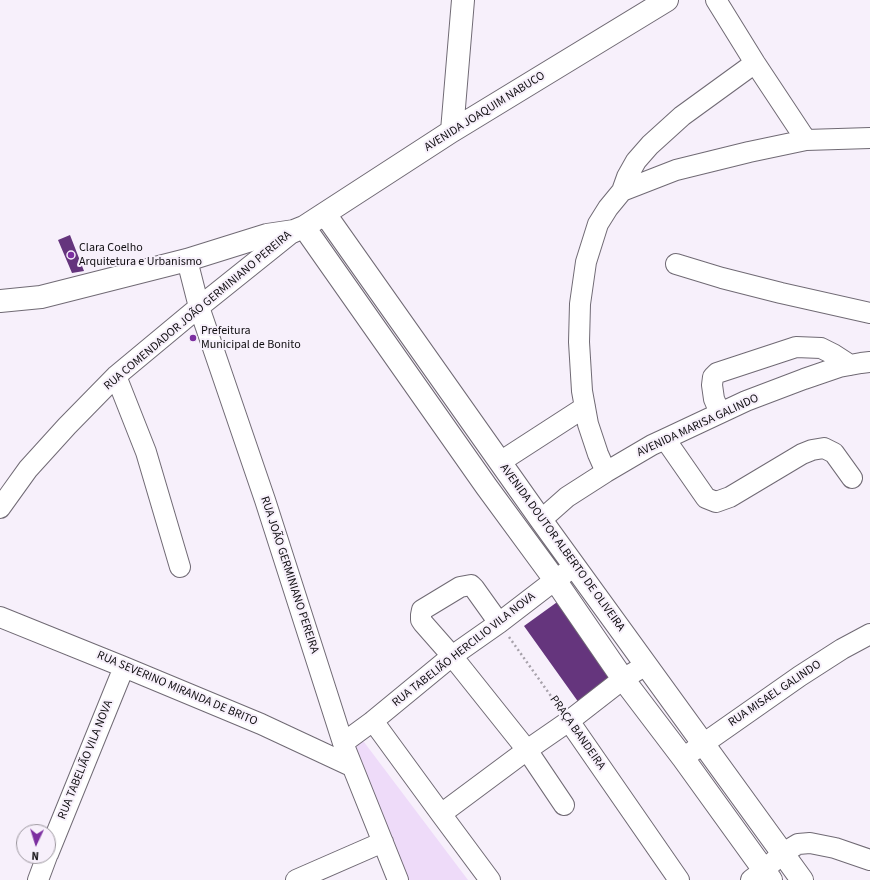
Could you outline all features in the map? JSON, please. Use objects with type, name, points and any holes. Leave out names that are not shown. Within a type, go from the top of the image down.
[{"type":"street","points":[[452,131],[463,0]]},
{"type":"street","name":"AVENIDA JOAQUIM NABUCO","points":[[299,229],[325,214],[452,131],[667,0]]},
{"type":"street","points":[[716,0],[806,140]]},
{"type":"street","points":[[606,472],[588,424],[582,391],[579,342],[580,304],[586,262],[598,224],[608,208],[622,191],[627,177],[636,161],[650,145],[682,116],[756,63]]},
{"type":"street","points":[[622,191],[676,170],[749,152],[806,140],[870,138]]},
{"type":"street","name":"AVENIDA DOUTOR ALBERTO DE OLIVEIRA","points":[[325,214],[541,520],[802,880]]},
{"type":"street","points":[[0,301],[41,297],[187,260],[267,235],[299,229]]},
{"type":"street","name":"AVENIDA DOUTOR ALBERTO DE OLIVEIRA","points":[[299,229],[555,580],[623,679],[683,758],[762,877]]},
{"type":"street","name":"RUA COMENDADOR JOÃO GERMINIANO PEREIRA","points":[[0,508],[28,469],[67,426],[116,376],[199,307],[299,229]]},
{"type":"street","name":"RUA JOÃO GERMINIANO PEREIRA","points":[[187,260],[199,307],[265,500],[342,743],[398,880]]},
{"type":"street","points":[[676,264],[722,278],[781,293],[870,313]]},
{"type":"street","points":[[720,414],[714,399],[712,385],[713,377],[717,372],[796,347],[821,348],[850,365]]},
{"type":"street","name":"AVENIDA MARISA GALINDO","points":[[541,520],[567,497],[606,472],[665,439],[746,401],[804,379],[839,367],[870,362]]},
{"type":"street","points":[[116,376],[146,452],[180,567]]},
{"type":"street","points":[[471,465],[496,456],[585,407]]},
{"type":"street","points":[[665,439],[706,498],[716,502],[730,497],[802,454],[812,450],[824,448],[834,453],[852,478]]},
{"type":"street","name":"RUA TABELIÃO HERCILIO VILA NOVA","points":[[342,743],[373,721],[452,656],[500,623],[574,566]]},
{"type":"street","points":[[500,623],[471,585],[460,587],[422,610],[421,620],[423,623],[452,656],[527,750],[564,805]]},
{"type":"street","name":"RUA SEVERINO MIRANDA DE BRITO","points":[[0,617],[261,724],[351,766]]},
{"type":"street","name":"RUA MISAEL GALINDO","points":[[683,758],[800,676],[842,649],[870,634]]},
{"type":"street","points":[[441,814],[527,750],[569,721],[623,679],[646,665]]},
{"type":"street","name":"RUA TABELIÃO VILA NOVA","points":[[56,835],[124,667]]},
{"type":"street","points":[[373,721],[490,880]]},
{"type":"street","name":"PRAÇA BANDEIRA","points":[[569,721],[679,880]]},
{"type":"street","points":[[296,880],[382,842]]},
{"type":"street","points":[[762,877],[783,853],[798,844],[810,843],[835,848],[870,860]]},
{"type":"street","name":"RUA TABELIÃO VILA NOVA","points":[[38,880],[44,864]]},
{"type":"path","name":"PRAÇA BANDEIRA","points":[[500,623],[569,721]]},
{"type":"shaded area","points":[[354,739],[364,742],[468,880],[406,880],[350,749]]},
{"type":"building","name":"Clara Coelho Arquitetura e Urbanismo","points":[[70,235],[84,271],[72,273],[58,240]]},
{"type":"building","points":[[560,600],[615,677],[579,703],[524,626]]},
{"type":"place","name":"Clara Coelho Arquitetura e Urbanismo","points":[[71,255]]},
{"type":"place","name":"Prefeitura Municipal de Bonito","points":[[193,338]]}]
